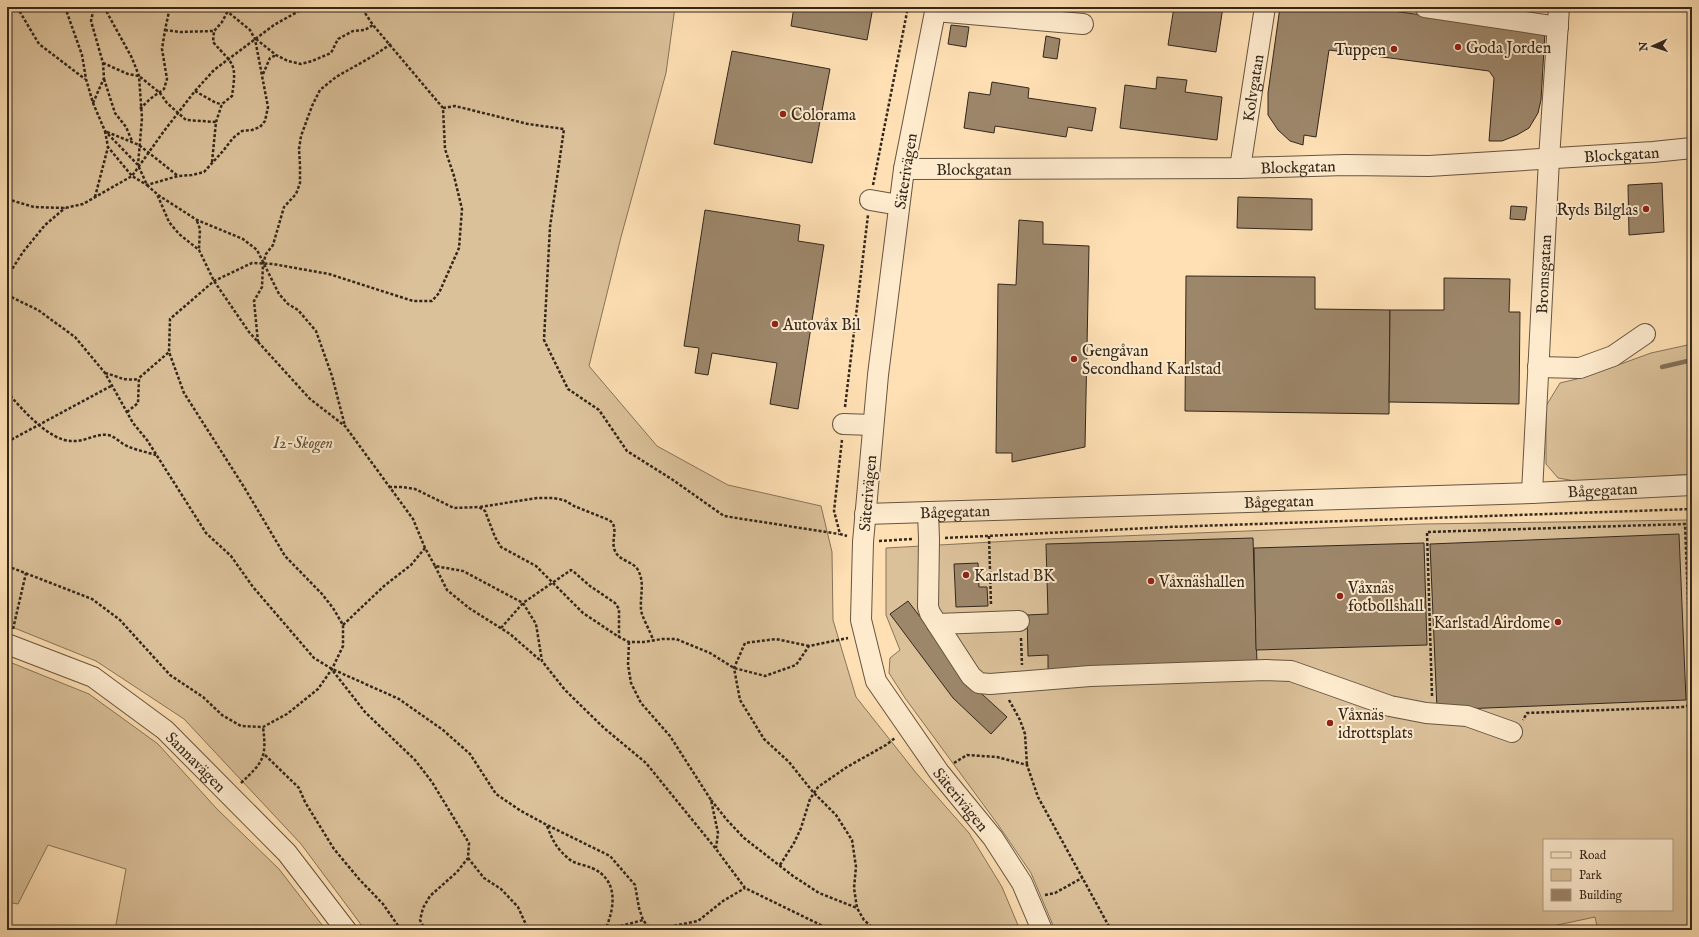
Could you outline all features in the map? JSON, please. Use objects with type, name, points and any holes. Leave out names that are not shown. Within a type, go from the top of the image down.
[{"type":"street","name":"Kolvgatan","points":[[1240,168],[1264,7]]},
{"type":"street","points":[[1425,7],[1558,27]]},
{"type":"street","name":"Bromsgatan","points":[[1532,493],[1549,159],[1559,7]]},
{"type":"street","points":[[936,9],[1083,24]]},
{"type":"street","name":"Säterivägen","points":[[936,9],[904,170],[878,375],[863,542],[861,620],[876,681],[939,772],[993,838],[1022,883],[1042,930]]},
{"type":"street","name":"Blockgatan","points":[[904,170],[1240,168],[1345,165],[1429,166],[1549,159],[1692,148]]},
{"type":"street","points":[[870,200],[899,205]]},
{"type":"street","points":[[1538,368],[1580,368],[1613,356],[1645,334]]},
{"type":"street","points":[[843,424],[873,425]]},
{"type":"street","name":"Bågegatan","points":[[865,514],[1532,493],[1692,485]]},
{"type":"street","points":[[928,512],[928,607],[930,613],[971,676],[979,682],[1000,683],[1090,676],[1282,670],[1291,671],[1390,706],[1432,714],[1467,716],[1512,732]]},
{"type":"street","points":[[937,624],[1019,621]]},
{"type":"street","name":"Sannavägen","points":[[8,645],[93,677],[165,730],[288,853],[346,930]]},
{"type":"path","points":[[17,7],[38,44],[86,79]]},
{"type":"path","points":[[65,7],[82,55],[86,79],[93,103],[105,131],[108,147],[95,197]]},
{"type":"path","points":[[94,7],[91,21],[103,63],[104,78],[115,113],[126,127],[132,142]]},
{"type":"path","points":[[104,7],[132,58],[139,76],[141,93],[140,109],[142,118],[138,166]]},
{"type":"path","points":[[140,109],[150,99],[164,89],[168,78],[162,49],[170,7]]},
{"type":"path","points":[[212,162],[216,122],[222,104],[232,96],[235,78],[235,68],[213,42],[214,30],[222,22],[230,7]]},
{"type":"path","points":[[7,199],[34,207],[65,208],[83,204],[132,176],[164,131],[195,91],[214,70],[274,25],[306,7]]},
{"type":"path","points":[[7,566],[92,599],[120,620],[170,675],[203,697],[222,715],[241,726],[263,727],[287,714],[318,688],[332,669],[343,646],[343,625],[333,608],[322,594],[286,556],[184,392],[169,352],[170,319],[214,281],[252,263],[329,274],[413,301],[432,301],[439,293],[459,248],[462,209],[446,149],[443,108],[391,44],[373,25],[361,7]]},
{"type":"path","points":[[840,534],[834,511],[870,200],[908,7]]},
{"type":"path","points":[[147,185],[178,176],[204,172],[233,138],[242,131],[260,127],[265,121],[268,107],[263,74],[255,39],[250,30],[228,12]]},
{"type":"path","points":[[255,39],[276,55],[288,61],[301,64],[331,53],[338,39],[353,31],[364,30],[373,25]]},
{"type":"path","points":[[165,30],[180,32],[214,30]]},
{"type":"path","points":[[258,342],[254,301],[262,287],[263,264],[266,254],[273,245],[284,207],[296,194],[300,183],[298,149],[312,106],[320,90],[336,77],[391,44]]},
{"type":"path","points":[[263,74],[270,58],[276,55]]},
{"type":"path","points":[[103,63],[128,74],[139,76],[160,93],[178,114],[186,120],[216,122]]},
{"type":"path","points":[[93,103],[104,78]]},
{"type":"path","points":[[195,91],[216,103],[222,104]]},
{"type":"path","points":[[443,108],[455,106],[528,124],[564,128],[550,227],[544,340],[568,389],[599,410],[627,451],[673,480],[724,516],[840,534],[863,542],[1184,527],[1692,509]]},
{"type":"path","points":[[105,131],[139,145],[178,176]]},
{"type":"path","points":[[105,131],[138,166],[147,185]]},
{"type":"path","points":[[108,147],[132,176],[147,185],[157,194],[197,220],[243,239],[257,250],[279,294],[288,304],[298,310],[316,331],[332,376],[345,426]]},
{"type":"path","points":[[157,194],[169,222],[179,234],[199,250],[214,281],[248,332],[310,399],[345,426],[413,519],[425,548],[447,590],[468,608],[502,628],[542,661],[565,690],[604,728],[646,763],[716,849],[745,888],[831,930]]},
{"type":"path","points":[[7,277],[23,252],[45,225],[65,208]]},
{"type":"path","points":[[197,220],[200,229],[199,250]]},
{"type":"path","points":[[7,296],[38,310],[75,337],[105,373],[133,423],[157,455],[206,533],[231,556],[253,587],[314,658],[332,669],[399,698],[443,730],[470,754],[496,794],[521,811],[610,856],[635,885],[639,908],[643,920],[651,930]]},
{"type":"path","points":[[105,373],[127,380],[139,378],[169,352]]},
{"type":"path","points":[[127,412],[138,403],[139,378]]},
{"type":"path","points":[[7,442],[111,386]]},
{"type":"path","points":[[7,392],[39,425],[60,440],[73,442],[101,435],[110,435],[125,445],[157,455]]},
{"type":"path","points":[[389,487],[415,489],[454,508],[479,507],[537,498],[552,498],[564,500],[574,506],[609,520],[614,523],[615,528],[613,545],[615,552],[619,557],[637,568],[642,580],[642,616],[650,629],[654,640]]},
{"type":"path","points":[[479,507],[485,511],[495,537],[501,547],[536,566],[582,613],[629,642],[676,639],[710,653],[734,668],[765,676],[796,665],[809,646]]},
{"type":"path","points":[[1432,714],[1427,532],[1685,524],[1691,694],[1690,705],[1683,707],[1527,713],[1517,728],[1512,732]]},
{"type":"path","points":[[989,536],[992,622]]},
{"type":"path","points":[[343,625],[384,586],[411,565],[425,548]]},
{"type":"path","points":[[435,566],[463,571],[523,604],[536,624],[542,661]]},
{"type":"path","points":[[502,628],[523,604],[571,570],[590,586],[615,603],[620,614],[619,637]]},
{"type":"path","points":[[8,645],[26,573]]},
{"type":"path","points":[[1019,621],[1022,681]]},
{"type":"path","points":[[864,634],[809,646],[776,639],[745,643],[734,668],[740,700],[764,740],[789,762],[813,792],[836,815],[852,840],[856,867],[854,888],[857,908],[864,920],[875,930]]},
{"type":"path","points":[[629,642],[628,665],[631,683],[641,703],[670,736],[711,800],[727,820],[744,838],[793,876],[819,893],[857,908]]},
{"type":"path","points":[[332,669],[365,712],[380,728],[410,755],[432,782],[469,843],[468,858],[457,872],[430,896],[423,908],[420,920],[425,930]]},
{"type":"path","points":[[1000,683],[1020,720],[1025,734],[1027,765],[1038,796],[1111,930]]},
{"type":"path","points":[[230,795],[256,769],[265,754],[263,727]]},
{"type":"path","points":[[780,865],[801,828],[813,792],[847,767],[886,745],[909,728]]},
{"type":"path","points":[[265,754],[299,788],[305,802],[334,849],[359,879],[383,904],[401,930]]},
{"type":"path","points":[[939,772],[967,755],[997,757],[1027,765]]},
{"type":"path","points":[[711,800],[718,833],[716,849]]},
{"type":"path","points":[[547,825],[556,846],[570,861],[594,869],[611,885],[612,906],[610,918],[605,930]]},
{"type":"path","points":[[468,858],[484,878],[501,889],[518,907],[527,927],[532,930]]},
{"type":"path","points":[[1028,897],[1055,893],[1082,878]]},
{"type":"path","points":[[660,930],[698,920],[723,901],[745,888]]},
{"type":"path","points":[[605,930],[643,920]]},
{"type":"green space","name":"I2-Skogen","points":[[7,7],[675,7],[666,73],[621,237],[589,366],[657,446],[728,485],[821,506],[832,552],[833,620],[856,697],[917,774],[969,833],[1002,887],[1020,930],[365,930],[301,844],[184,719],[96,661],[7,625]]},
{"type":"green space","points":[[1692,344],[1692,474],[1581,482],[1558,478],[1546,464],[1546,406],[1560,383],[1585,377],[1651,353]]},
{"type":"green space","name":"Våxnäs idrottsplats","points":[[1689,520],[1692,621],[1692,930],[1598,930],[1595,917],[1534,930],[1055,930],[1031,873],[999,826],[905,698],[889,673],[890,658],[900,650],[886,615],[886,548],[1046,539],[1423,524]]},
{"type":"green space","points":[[7,661],[89,694],[158,744],[217,809],[279,869],[326,930],[115,930],[126,869],[48,845],[18,904],[7,902]]},
{"type":"building","points":[[794,7],[873,7],[867,40],[791,26]]},
{"type":"building","points":[[1174,7],[1223,7],[1216,52],[1168,45]]},
{"type":"building","points":[[1280,7],[1364,7],[1545,32],[1541,100],[1538,113],[1529,128],[1517,135],[1502,141],[1489,141],[1494,78],[1489,71],[1329,50],[1316,137],[1304,135],[1303,145],[1290,141],[1278,130],[1268,115],[1268,93]]},
{"type":"building","points":[[951,25],[969,27],[966,47],[948,44]]},
{"type":"building","points":[[1046,36],[1060,39],[1057,59],[1043,57]]},
{"type":"building","points":[[732,51],[830,69],[812,163],[714,144]]},
{"type":"building","points":[[1157,77],[1187,80],[1185,92],[1222,97],[1217,140],[1120,128],[1125,85],[1156,89]]},
{"type":"building","points":[[992,82],[1029,88],[1028,98],[1096,108],[1092,131],[1068,127],[1066,137],[995,126],[994,133],[964,128],[969,92],[990,95]]},
{"type":"building","name":"Ryds Bilglas","points":[[1662,183],[1664,232],[1629,235],[1628,185]]},
{"type":"building","points":[[1238,197],[1312,199],[1312,230],[1237,228]]},
{"type":"building","points":[[1511,206],[1527,207],[1525,220],[1510,219]]},
{"type":"building","points":[[705,210],[800,225],[798,241],[824,245],[798,409],[770,404],[777,363],[712,353],[708,375],[695,373],[699,348],[684,346]]},
{"type":"building","points":[[1019,220],[1043,222],[1043,244],[1089,246],[1085,447],[1012,462],[1012,453],[996,453],[998,284],[1016,285]]},
{"type":"building","points":[[1186,276],[1315,277],[1315,309],[1390,310],[1389,414],[1185,411]]},
{"type":"building","points":[[1444,278],[1510,279],[1509,312],[1520,312],[1519,404],[1389,402],[1390,310],[1444,310]]},
{"type":"building","name":"Karlstad Airdome","points":[[1679,534],[1686,700],[1437,710],[1430,544]]},
{"type":"building","name":"Våxnäshallen","points":[[1253,538],[1257,664],[1048,670],[1048,655],[1028,656],[1027,615],[1048,614],[1046,544]]},
{"type":"building","name":"Våxnäs fotbollshall","points":[[1424,543],[1427,645],[1256,650],[1254,548]]},
{"type":"building","name":"Karlstad BK","points":[[978,563],[979,587],[987,587],[988,606],[956,607],[954,564]]},
{"type":"building","points":[[908,601],[971,684],[1007,717],[991,734],[953,698],[890,614]]},
{"type":"waterway","points":[[1662,367],[1692,360]]},
{"type":"place","name":"Goda Jorden","points":[[1458,47]]},
{"type":"place","name":"Tuppen","points":[[1394,49]]},
{"type":"place","name":"Colorama","points":[[783,114]]},
{"type":"place","name":"Ryds Bilglas","points":[[1646,209]]},
{"type":"place","name":"Autovåx Bil","points":[[775,324]]},
{"type":"place","name":"Gengåvan Secondhand Karlstad","points":[[1074,359]]},
{"type":"place","name":"Karlstad BK","points":[[966,575]]},
{"type":"place","name":"Våxnäshallen","points":[[1151,581]]},
{"type":"place","name":"Våxnäs fotbollshall","points":[[1340,596]]},
{"type":"place","name":"Karlstad Airdome","points":[[1558,622]]},
{"type":"place","name":"Våxnäs idrottsplats","points":[[1330,723]]}]
